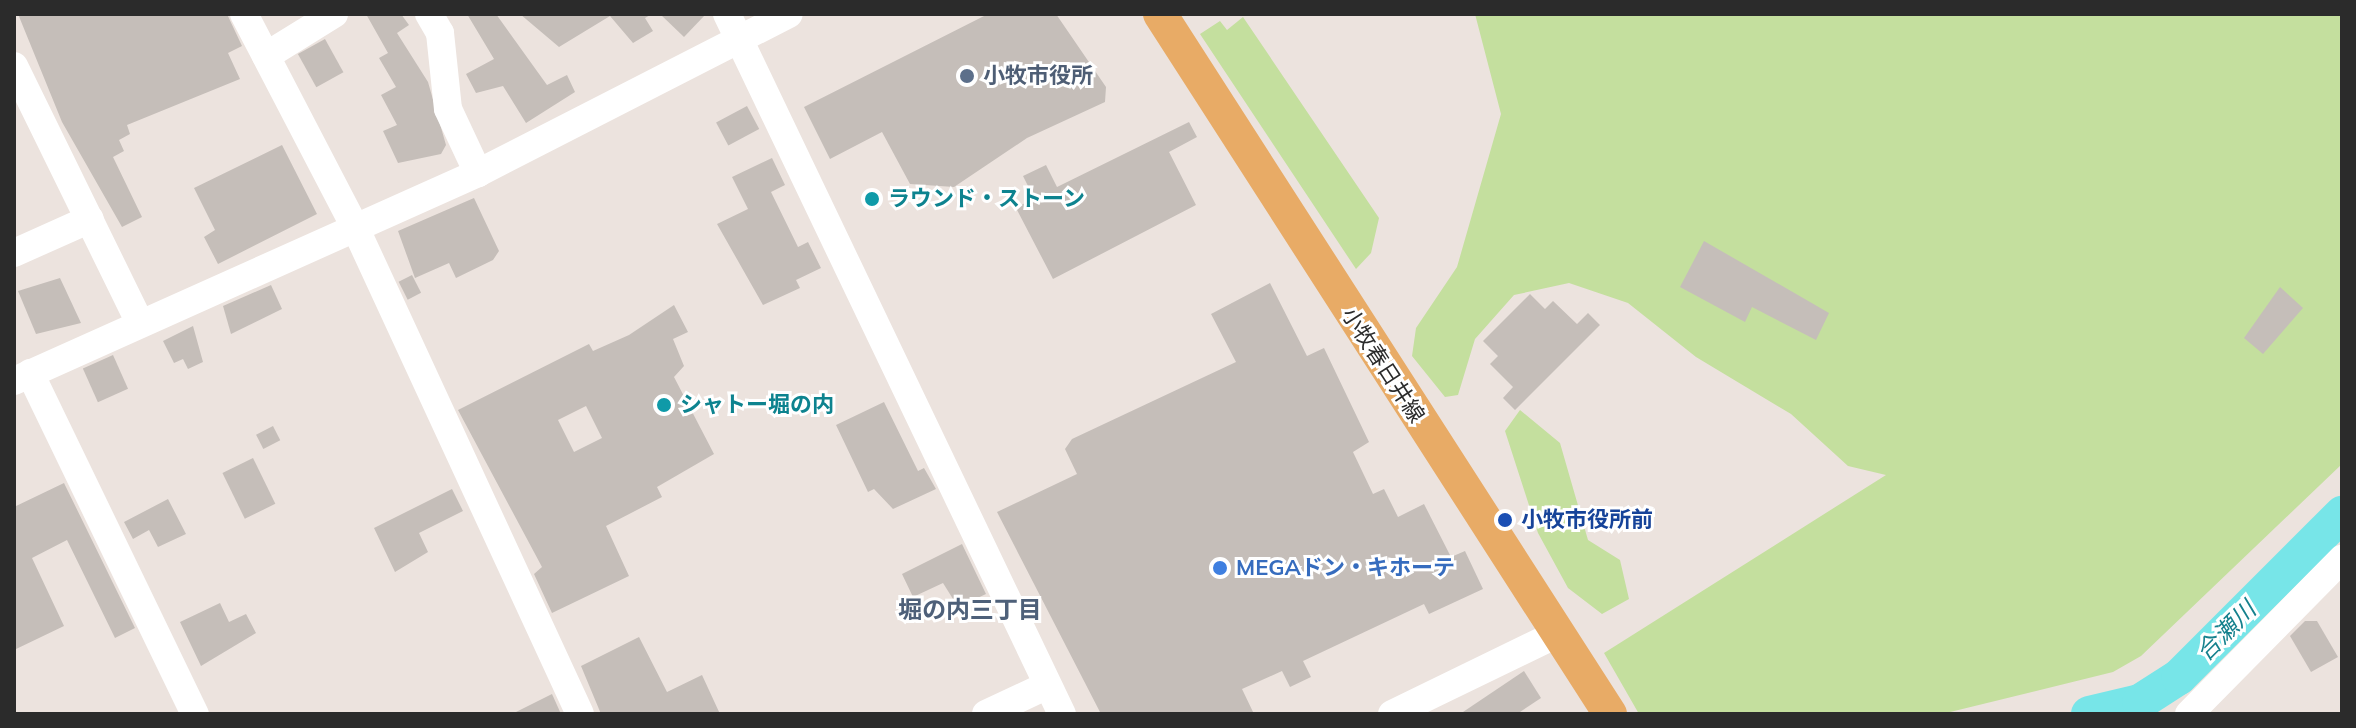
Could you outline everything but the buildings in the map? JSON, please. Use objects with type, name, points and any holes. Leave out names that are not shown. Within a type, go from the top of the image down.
[{"type":"main road","name":"小牧春日井線","points":[[1160,14],[1610,714]]},
{"type":"street","points":[[244,14],[355,227],[580,714]]},
{"type":"street","points":[[266,56],[334,14]]},
{"type":"street","points":[[429,14],[440,33],[448,109],[478,173]]},
{"type":"street","points":[[195,714],[22,377],[478,173],[734,26],[789,14]]},
{"type":"street","points":[[734,26],[1062,714]]},
{"type":"street","points":[[14,66],[140,323]]},
{"type":"street","points":[[14,253],[90,219]]},
{"type":"street","points":[[2189,714],[2342,559]]},
{"type":"street","points":[[1392,714],[1557,634]]},
{"type":"street","points":[[986,714],[1048,685]]},
{"type":"green space","points":[[1475,14],[2342,14],[2342,464],[2141,656],[2113,672],[1942,714],[1639,714],[1604,653],[1886,475],[1848,466],[1791,414],[1696,357],[1628,303],[1569,283],[1514,295],[1475,339],[1458,395],[1445,397],[1412,356],[1416,328],[1457,267],[1501,114]]},
{"type":"green space","points":[[1243,17],[1379,218],[1371,253],[1356,269],[1200,34],[1220,21],[1227,30]]},
{"type":"green space","points":[[1520,410],[1560,443],[1588,540],[1620,560],[1629,599],[1602,614],[1568,588],[1538,533],[1505,431]]},
{"type":"waterway","name":"合瀬川","points":[[2089,714],[2140,702],[2179,677],[2342,514]]},
{"type":"place","name":"小牧市役所","points":[[967,76]]},
{"type":"place","name":"ラウンド・ストーン","points":[[872,199]]},
{"type":"place","name":"シャトー堀の内","points":[[664,405]]},
{"type":"place","name":"小牧市役所前","points":[[1505,520]]},
{"type":"place","name":"MEGAドン・キホーテ","points":[[1220,568]]},
{"type":"district","name":"堀の内三丁目","points":[[970,610]]}]
